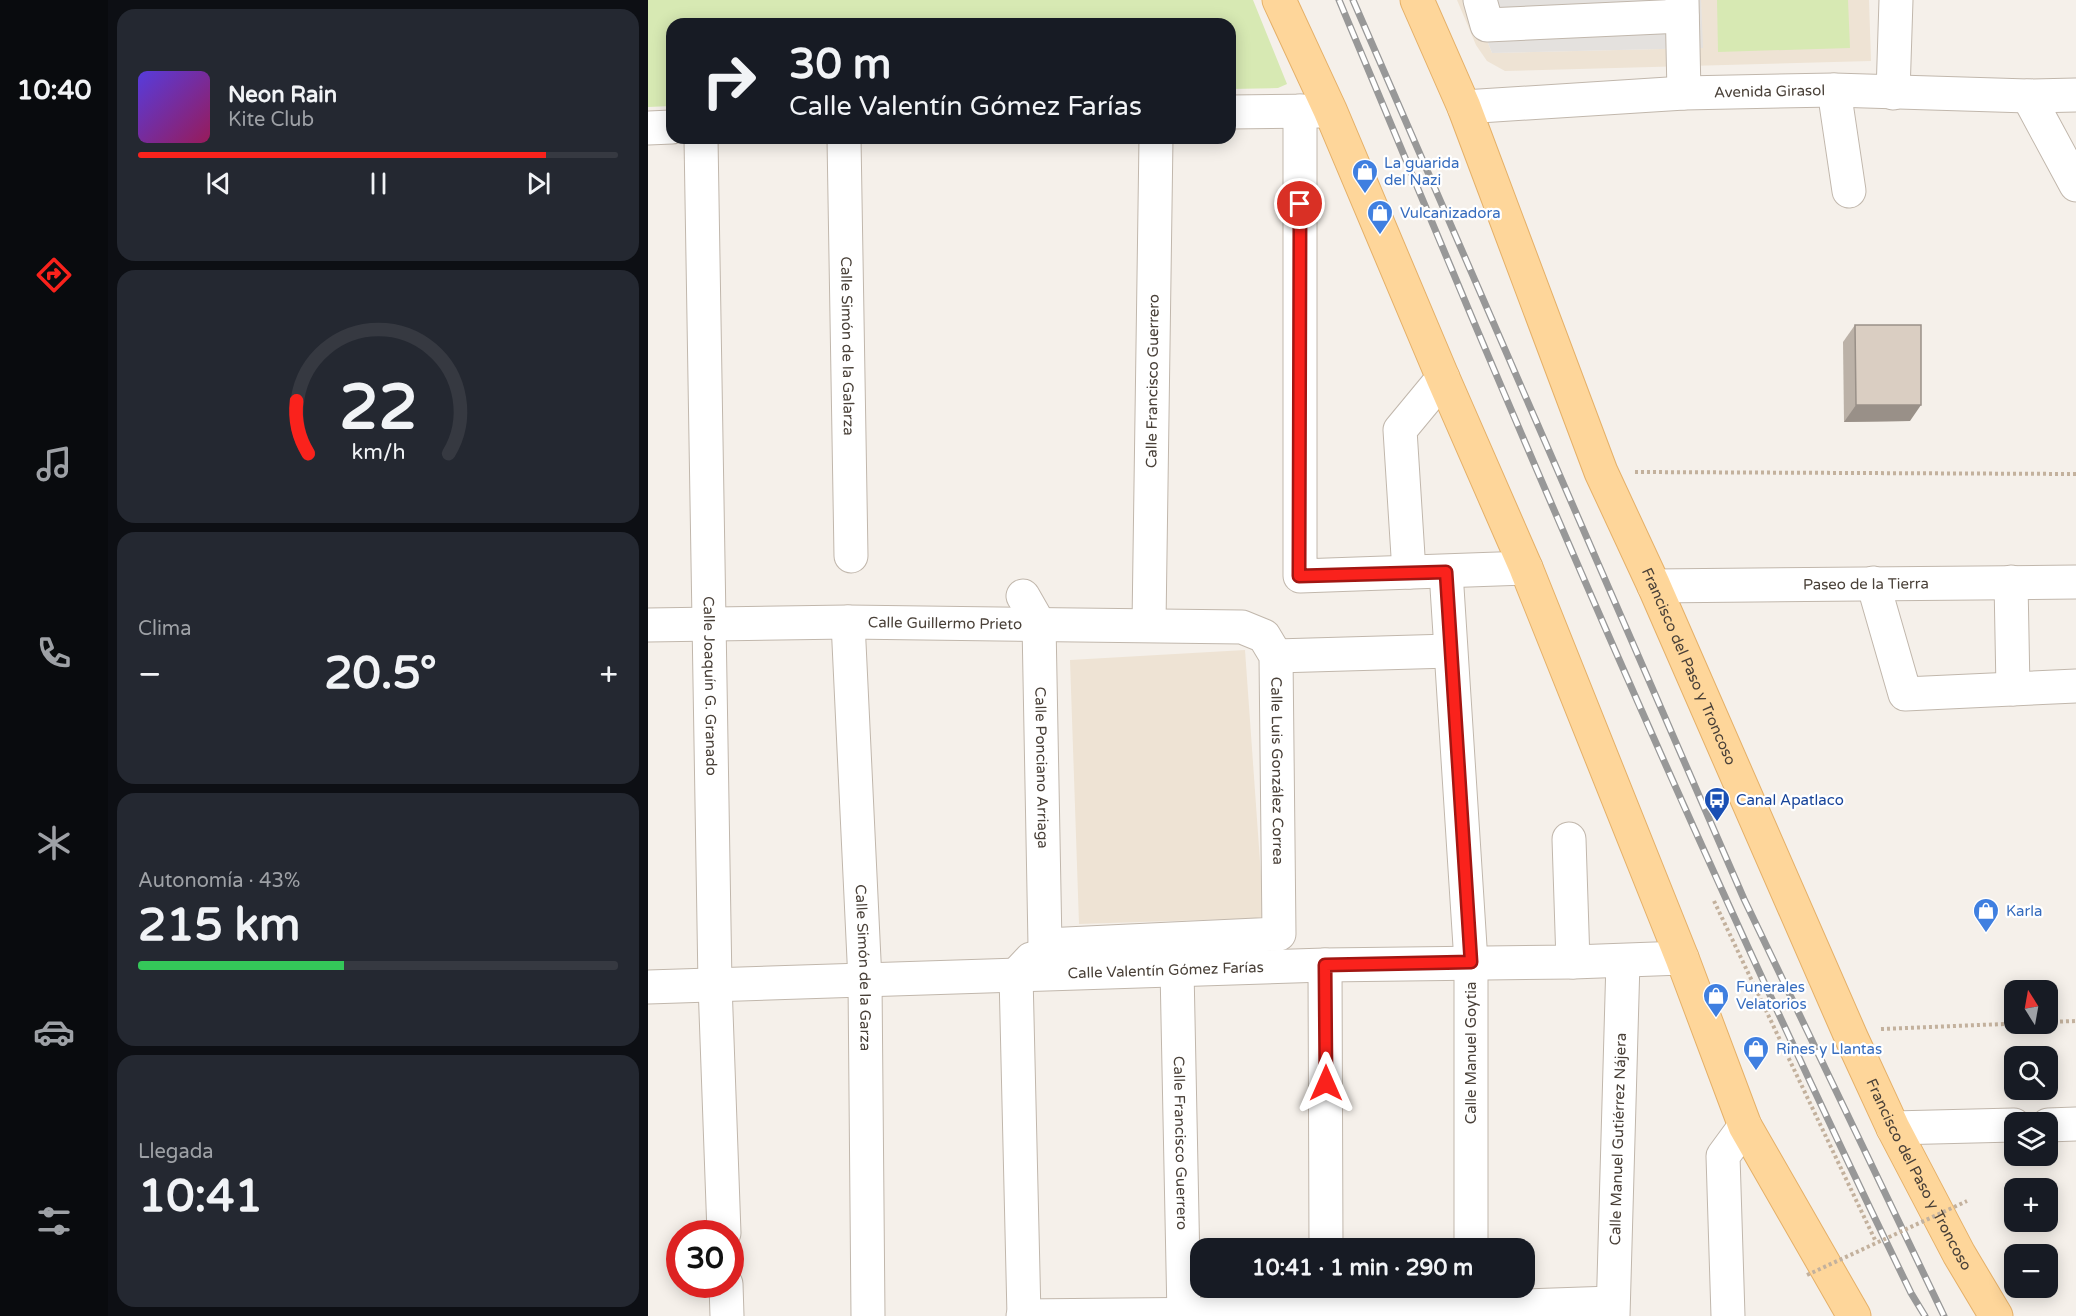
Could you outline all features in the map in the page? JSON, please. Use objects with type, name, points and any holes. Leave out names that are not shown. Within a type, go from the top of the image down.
[{"type":"main road","points":[[1279,0],[1315,111],[1443,378],[1526,568],[1682,958],[1745,1126],[1854,1316]]},
{"type":"main road","name":"Francisco del Paso y Troncoso","points":[[1417,0],[1464,107],[1601,472],[1654,586],[1893,1128],[1959,1254],[1996,1316]]},
{"type":"street","points":[[1480,0],[1487,25],[1682,8],[1684,93]]},
{"type":"street","points":[[1893,93],[1896,0]]},
{"type":"street","points":[[1834,90],[1850,191]]},
{"type":"street","name":"Avenida Girasol","points":[[1464,107],[1684,93],[1834,90],[2028,96],[2076,95]]},
{"type":"street","points":[[2028,96],[2072,171]]},
{"type":"street","points":[[1236,112],[1315,111],[1299,576],[1526,568]]},
{"type":"street","points":[[648,128],[666,127]]},
{"type":"street","name":"Calle Joaquín G. Granado","points":[[701,144],[715,984],[724,1220]]},
{"type":"street","name":"Calle Simón de la Galarza","points":[[844,144],[851,556]]},
{"type":"street","name":"Calle Francisco Guerrero","points":[[1149,624],[1156,144]]},
{"type":"street","points":[[1409,572],[1400,430],[1443,378]]},
{"type":"street","name":"Calle Manuel Goytia","points":[[1446,572],[1471,962],[1471,1238]]},
{"type":"street","points":[[2011,582],[2013,690]]},
{"type":"street","name":"Paseo de la Tierra","points":[[1654,586],[2076,582]]},
{"type":"street","points":[[1873,583],[1905,694],[2076,686]]},
{"type":"street","name":"Calle Ponciano Arriaga","points":[[1023,596],[1039,624],[1045,945]]},
{"type":"street","name":"Calle Guillermo Prieto","points":[[648,625],[848,622],[1149,624],[1242,627]]},
{"type":"street","name":"Calle Simón de la Garza","points":[[848,622],[865,981],[868,1316]]},
{"type":"street","name":"Calle Luis González Correa","points":[[1242,627],[1264,636],[1276,656],[1280,934]]},
{"type":"street","points":[[1276,656],[1450,651]]},
{"type":"street","points":[[1569,839],[1573,962]]},
{"type":"street","name":"Calle Valentín Gómez Farías","points":[[1045,945],[1280,934]]},
{"type":"street","points":[[1045,945],[1016,975],[1024,1316],[1184,1316],[1327,1305],[1470,1304],[1613,1310]]},
{"type":"street","name":"Calle Valentín Gómez Farías","points":[[648,987],[1177,969],[1682,958]]},
{"type":"street","name":"Calle Manuel Gutiérrez Nájera","points":[[1613,1310],[1623,961]]},
{"type":"street","points":[[1325,965],[1326,1238]]},
{"type":"street","name":"Calle Francisco Guerrero","points":[[1177,969],[1184,1316]]},
{"type":"street","points":[[2058,1125],[2076,1124]]},
{"type":"street","points":[[1893,1128],[2004,1125]]},
{"type":"street","points":[[1728,1316],[1723,1156],[1745,1126]]},
{"type":"street","points":[[726,1298],[727,1316]]},
{"type":"path","points":[[1601,472],[2076,474]]},
{"type":"path","points":[[1714,901],[1876,1242]]},
{"type":"path","points":[[2058,1022],[2076,1021]]},
{"type":"path","points":[[1851,1037],[1881,1029],[2004,1024]]},
{"type":"path","points":[[1807,1275],[1966,1201]]},
{"type":"shaded area","points":[[1457,0],[1471,0],[1492,53],[1702,48],[1701,0],[1869,0],[1871,61],[1505,71],[1487,61],[1476,45]]},
{"type":"shaded area","points":[[1471,0],[1701,0],[1703,48],[1492,53]]},
{"type":"shaded area","points":[[1245,650],[1264,918],[1079,924],[1070,660]]},
{"type":"green space","points":[[648,0],[1253,0],[1287,84],[1278,88],[1236,89],[1236,18],[666,18],[666,106],[648,107]]},
{"type":"green space","points":[[1717,0],[1848,0],[1850,48],[1718,52]]},
{"type":"building","points":[[1855,325],[1921,325],[1921,405],[1856,405]]},
{"type":"railway","points":[[1339,0],[1555,513],[1653,737],[1858,1183],[1911,1293],[1925,1316]]},
{"type":"railway","points":[[1353,0],[1744,899],[1944,1316]]},
{"type":"place","name":"La guarida del Nazi","points":[[1365,195]]},
{"type":"place","name":"Vulcanizadora","points":[[1380,236]]},
{"type":"place","name":"Canal Apatlaco","points":[[1717,823]]},
{"type":"place","name":"Karla","points":[[1986,934]]},
{"type":"place","name":"Funerales Velatorios","points":[[1716,1019]]},
{"type":"place","name":"Rines y Llantas","points":[[1756,1072]]},
{"type":"route","points":[[1300,204],[1299,576],[1446,572],[1471,962],[1325,965],[1326,1083]]}]
